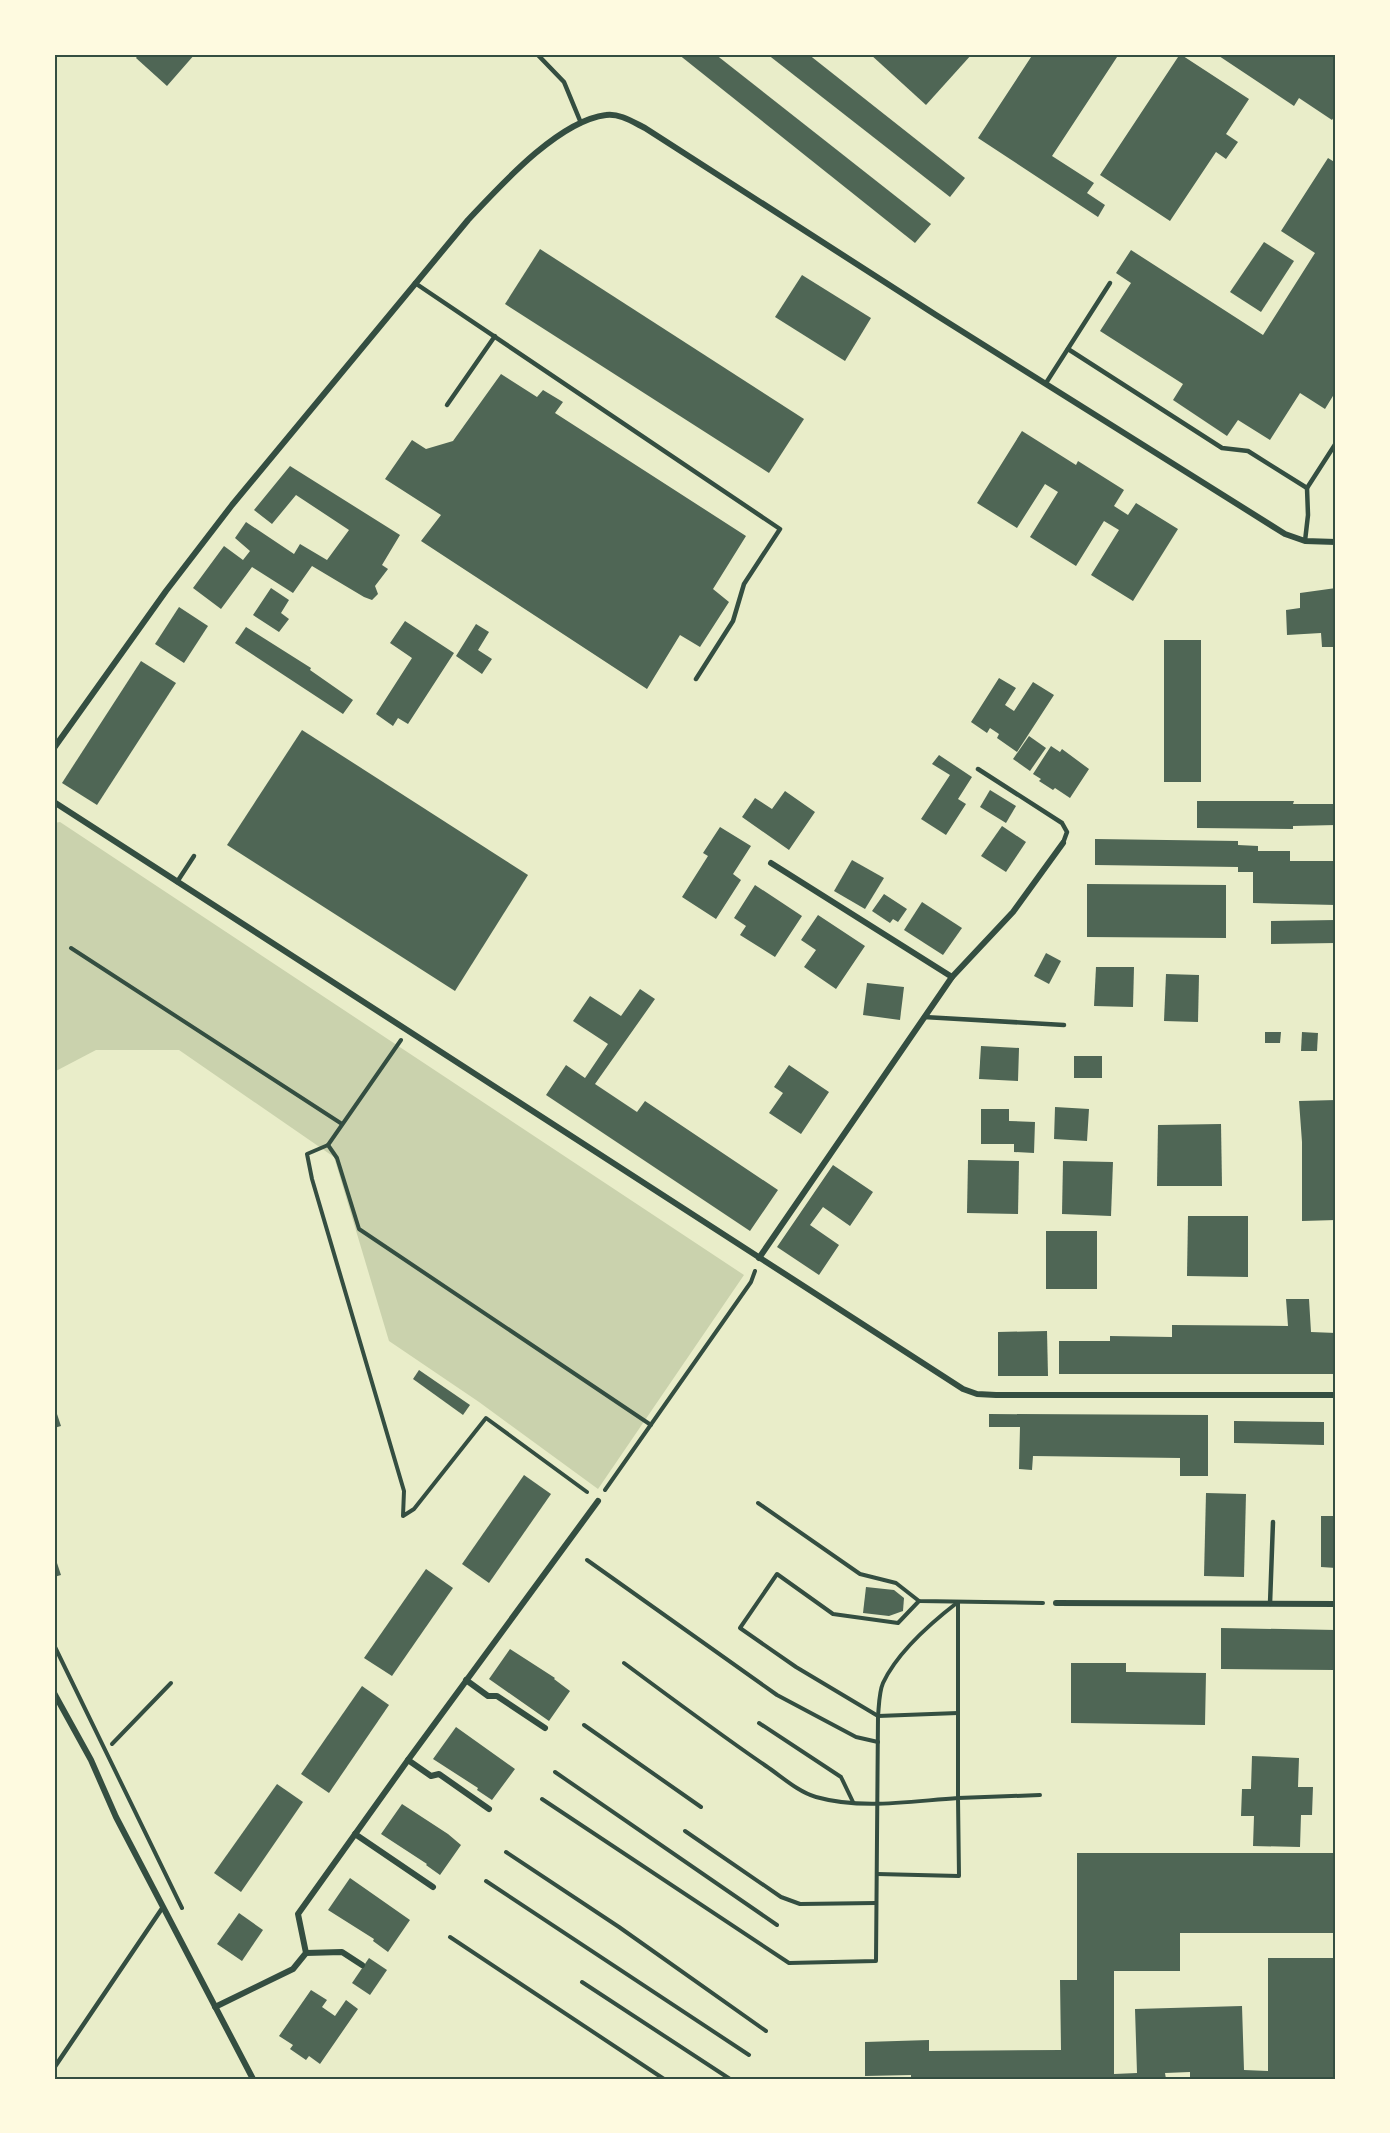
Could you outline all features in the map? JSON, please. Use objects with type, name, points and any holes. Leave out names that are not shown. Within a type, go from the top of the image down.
[{"type":"street","points":[[54,748],[166,591],[225,514],[468,220],[538,151],[564,132],[606,114],[617,115],[645,128],[1285,534],[1305,541],[1336,542]]},
{"type":"street","points":[[54,802],[963,1389],[977,1394],[996,1395],[1336,1395]]},
{"type":"street","points":[[759,1258],[952,977],[1013,912],[1063,843]]},
{"type":"street","points":[[771,863],[952,977]]},
{"type":"street","points":[[306,1953],[298,1914],[596,1499]]},
{"type":"street","points":[[1056,1603],[1336,1604]]},
{"type":"street","points":[[466,1680],[488,1696],[497,1696],[545,1728]]},
{"type":"street","points":[[54,1692],[253,2079]]},
{"type":"street","points":[[408,1760],[431,1776],[440,1774],[489,1809]]},
{"type":"street","points":[[355,1834],[433,1887]]},
{"type":"street","points":[[215,2007],[293,1969],[306,1953],[342,1952],[362,1965]]},
{"type":"lane","points":[[537,54],[564,82],[581,123]]},
{"type":"lane","points":[[415,283],[780,529],[744,584],[733,621],[696,678]]},
{"type":"lane","points":[[1046,383],[1110,283]]},
{"type":"lane","points":[[447,405],[495,336]]},
{"type":"lane","points":[[1068,349],[1222,448],[1248,451],[1307,488]]},
{"type":"lane","points":[[1305,541],[1308,515],[1307,488],[1336,443]]},
{"type":"lane","points":[[978,768],[1062,823],[1067,831],[1063,843]]},
{"type":"lane","points":[[177,882],[195,856]]},
{"type":"lane","points":[[924,1017],[1064,1025]]},
{"type":"lane","points":[[1270,1604],[1273,1522]]},
{"type":"lane","points":[[54,2068],[163,1907]]},
{"type":"path","points":[[71,948],[342,1124]]},
{"type":"path","points":[[395,1047],[328,1145],[307,1154],[312,1179],[404,1491],[403,1516],[414,1509],[486,1418],[596,1499],[751,1282],[759,1258]]},
{"type":"path","points":[[328,1145],[337,1158],[359,1229],[651,1425]]},
{"type":"path","points":[[758,1503],[860,1574],[896,1583],[919,1601],[1056,1603]]},
{"type":"path","points":[[587,1560],[777,1695],[856,1737],[878,1742]]},
{"type":"path","points":[[919,1601],[898,1623],[833,1614],[777,1574],[740,1628],[796,1667],[878,1716],[958,1713]]},
{"type":"path","points":[[877,1874],[959,1876],[958,1602]]},
{"type":"path","points":[[542,1799],[789,1963],[876,1961],[878,1716],[882,1685],[924,1629],[958,1602]]},
{"type":"path","points":[[54,1645],[185,1913]]},
{"type":"path","points":[[624,1663],[741,1749],[815,1797],[878,1804],[1040,1795]]},
{"type":"path","points":[[112,1744],[171,1683]]},
{"type":"path","points":[[759,1723],[841,1778],[853,1802]]},
{"type":"path","points":[[584,1725],[701,1807]]},
{"type":"path","points":[[555,1772],[777,1925]]},
{"type":"path","points":[[685,1831],[781,1897],[800,1904],[876,1904]]},
{"type":"path","points":[[506,1852],[766,2031]]},
{"type":"path","points":[[486,1881],[749,2055]]},
{"type":"path","points":[[450,1937],[664,2079]]},
{"type":"path","points":[[582,1982],[730,2079]]},
{"type":"green space","points":[[60,822],[744,1275],[598,1489],[479,1402],[389,1341],[334,1157],[179,1050],[96,1050],[54,1072],[54,823]]},
{"type":"building","points":[[139,54],[195,54],[167,86],[136,58]]},
{"type":"building","points":[[678,54],[715,54],[931,224],[915,243]]},
{"type":"building","points":[[767,54],[808,54],[965,178],[950,197]]},
{"type":"building","points":[[870,54],[972,54],[926,105]]},
{"type":"building","points":[[1033,54],[1119,54],[1052,156],[1094,183],[1087,193],[1105,205],[1098,217],[978,138]]},
{"type":"building","points":[[1180,54],[1249,99],[1226,134],[1238,142],[1226,159],[1216,152],[1170,221],[1100,175]]},
{"type":"building","points":[[1216,54],[1336,54],[1336,114],[1332,120],[1299,98],[1294,106]]},
{"type":"building","points":[[1328,158],[1336,163],[1336,391],[1325,409],[1300,393],[1270,440],[1238,420],[1227,436],[1173,400],[1183,384],[1100,331],[1131,283],[1116,273],[1131,250],[1263,335],[1315,253],[1281,231]]},
{"type":"building","points":[[1264,242],[1294,261],[1261,312],[1230,292]]},
{"type":"building","points":[[540,249],[804,419],[769,473],[505,304]]},
{"type":"building","points":[[802,275],[871,318],[845,361],[775,317]]},
{"type":"building","points":[[501,374],[537,397],[543,390],[563,402],[555,413],[746,536],[713,589],[729,602],[700,647],[680,635],[647,689],[421,541],[441,515],[385,479],[412,440],[426,449],[453,441]]},
{"type":"building","points":[[1022,431],[1076,465],[1078,461],[1124,490],[1114,506],[1128,515],[1136,503],[1178,529],[1133,601],[1091,575],[1119,530],[1104,521],[1076,566],[1030,537],[1058,492],[1045,484],[1017,528],[977,503]]},
{"type":"building","points":[[290,466],[400,535],[382,565],[388,569],[375,586],[378,594],[372,600],[364,597],[312,566],[293,593],[252,567],[221,609],[193,588],[224,546],[243,560],[250,551],[235,538],[246,522],[294,554],[300,544],[327,560],[349,530],[296,495],[272,524],[254,510]]},
{"type":"building","points":[[271,588],[289,600],[281,613],[289,619],[279,632],[253,615]]},
{"type":"building","points":[[1336,588],[1336,647],[1322,647],[1321,633],[1287,635],[1286,610],[1300,608],[1300,593]]},
{"type":"building","points":[[179,607],[208,626],[184,663],[155,644]]},
{"type":"building","points":[[405,621],[454,653],[408,724],[398,718],[393,726],[376,714],[412,658],[390,643]]},
{"type":"building","points":[[476,624],[489,632],[478,650],[492,659],[482,674],[456,656]]},
{"type":"building","points":[[246,627],[311,668],[310,670],[353,700],[343,714],[235,643]]},
{"type":"building","points":[[1164,640],[1201,640],[1201,782],[1164,782]]},
{"type":"building","points":[[141,661],[176,683],[97,805],[62,783]]},
{"type":"building","points":[[999,678],[1016,688],[1005,705],[1014,711],[1033,682],[1054,695],[1017,752],[997,738],[999,734],[990,728],[987,733],[971,722]]},
{"type":"building","points":[[302,730],[528,875],[455,991],[227,845]]},
{"type":"building","points":[[1029,736],[1046,748],[1030,771],[1013,759]]},
{"type":"building","points":[[1051,746],[1060,752],[1062,749],[1089,769],[1070,798],[1039,781],[1041,779],[1033,774]]},
{"type":"building","points":[[939,755],[972,777],[958,799],[966,804],[946,835],[921,819],[950,775],[932,764]]},
{"type":"building","points":[[990,790],[1016,806],[1006,823],[980,807]]},
{"type":"building","points":[[785,791],[815,812],[789,850],[742,817],[755,798],[772,809]]},
{"type":"building","points":[[1197,801],[1294,801],[1293,804],[1336,804],[1336,825],[1293,826],[1293,829],[1197,828]]},
{"type":"building","points":[[1002,826],[1026,842],[1006,872],[981,856]]},
{"type":"building","points":[[720,827],[751,846],[733,874],[741,880],[716,919],[682,897],[708,856],[703,853]]},
{"type":"building","points":[[1095,839],[1238,841],[1238,845],[1258,846],[1258,851],[1290,851],[1290,861],[1336,861],[1336,905],[1253,903],[1253,872],[1238,872],[1238,867],[1095,865]]},
{"type":"building","points":[[852,860],[884,878],[865,909],[834,891]]},
{"type":"building","points":[[1087,884],[1226,885],[1226,938],[1087,937]]},
{"type":"building","points":[[755,885],[802,916],[775,957],[740,935],[746,926],[734,918]]},
{"type":"building","points":[[884,894],[907,909],[898,922],[893,919],[890,923],[872,911]]},
{"type":"building","points":[[922,902],[962,928],[943,955],[904,930]]},
{"type":"building","points":[[818,915],[865,946],[836,989],[804,967],[816,950],[801,940]]},
{"type":"building","points":[[1336,920],[1336,943],[1271,944],[1271,921]]},
{"type":"building","points":[[1046,953],[1061,961],[1049,984],[1034,976]]},
{"type":"building","points":[[1096,967],[1134,967],[1133,1007],[1094,1006]]},
{"type":"building","points":[[1166,974],[1199,975],[1198,1022],[1164,1021]]},
{"type":"building","points":[[867,983],[904,987],[900,1020],[863,1015]]},
{"type":"building","points":[[640,989],[655,999],[595,1084],[637,1112],[645,1101],[778,1190],[750,1231],[546,1095],[566,1065],[585,1078],[608,1044],[573,1021],[590,996],[621,1016]]},
{"type":"building","points":[[1265,1032],[1281,1032],[1280,1043],[1265,1043]]},
{"type":"building","points":[[1302,1032],[1318,1033],[1317,1051],[1301,1051]]},
{"type":"building","points":[[981,1046],[1019,1048],[1018,1081],[979,1079]]},
{"type":"building","points":[[1074,1056],[1102,1056],[1102,1078],[1074,1078]]},
{"type":"building","points":[[789,1065],[829,1092],[801,1134],[769,1113],[783,1093],[774,1087]]},
{"type":"building","points":[[1336,1100],[1336,1220],[1302,1221],[1302,1142],[1299,1101]]},
{"type":"building","points":[[1055,1107],[1089,1109],[1087,1141],[1054,1139]]},
{"type":"building","points":[[981,1109],[1009,1109],[1009,1121],[1035,1122],[1034,1153],[1014,1152],[1014,1144],[981,1144]]},
{"type":"building","points":[[1221,1124],[1222,1186],[1157,1186],[1158,1125]]},
{"type":"building","points":[[968,1160],[1019,1161],[1018,1214],[967,1213]]},
{"type":"building","points":[[1063,1161],[1113,1162],[1111,1216],[1062,1214]]},
{"type":"building","points":[[833,1165],[873,1192],[850,1226],[823,1207],[810,1225],[839,1245],[819,1275],[777,1247]]},
{"type":"building","points":[[1188,1216],[1248,1216],[1248,1277],[1187,1276]]},
{"type":"building","points":[[1046,1231],[1097,1231],[1097,1289],[1046,1289]]},
{"type":"building","points":[[1286,1299],[1309,1299],[1311,1332],[1336,1333],[1336,1374],[1059,1374],[1059,1341],[1110,1341],[1110,1336],[1172,1337],[1172,1325],[1288,1326]]},
{"type":"building","points":[[1047,1331],[1048,1376],[998,1376],[998,1332]]},
{"type":"building","points":[[419,1370],[470,1405],[463,1415],[413,1379]]},
{"type":"building","points":[[54,1405],[61,1426],[54,1428]]},
{"type":"building","points":[[989,1414],[1208,1415],[1208,1476],[1180,1476],[1180,1458],[1033,1456],[1032,1470],[1019,1469],[1020,1427],[989,1427]]},
{"type":"building","points":[[1234,1421],[1324,1422],[1324,1445],[1234,1443]]},
{"type":"building","points":[[524,1475],[551,1494],[489,1583],[462,1564]]},
{"type":"building","points":[[1206,1493],[1246,1494],[1244,1577],[1204,1576]]},
{"type":"building","points":[[1321,1516],[1336,1516],[1336,1568],[1321,1567]]},
{"type":"building","points":[[54,1554],[61,1575],[54,1577]]},
{"type":"building","points":[[426,1569],[453,1588],[392,1676],[364,1658]]},
{"type":"building","points":[[866,1587],[894,1590],[904,1598],[903,1611],[889,1616],[863,1613]]},
{"type":"building","points":[[1221,1628],[1336,1630],[1336,1670],[1221,1669]]},
{"type":"building","points":[[510,1649],[555,1678],[570,1691],[549,1721],[489,1679]]},
{"type":"building","points":[[1071,1663],[1126,1663],[1126,1672],[1206,1673],[1205,1725],[1071,1723]]},
{"type":"building","points":[[362,1686],[389,1705],[329,1793],[301,1774]]},
{"type":"building","points":[[456,1727],[515,1769],[492,1800],[477,1790],[478,1788],[433,1759]]},
{"type":"building","points":[[1252,1756],[1299,1758],[1298,1787],[1313,1787],[1312,1815],[1301,1815],[1300,1847],[1253,1846],[1254,1816],[1241,1816],[1242,1789],[1251,1789]]},
{"type":"building","points":[[277,1784],[303,1802],[241,1892],[214,1873]]},
{"type":"building","points":[[402,1804],[461,1845],[440,1875],[381,1834]]},
{"type":"building","points":[[1077,1853],[1336,1853],[1336,1933],[1180,1933],[1180,1971],[1114,1971],[1114,2074],[1137,2073],[1135,2009],[1242,2006],[1244,2070],[1268,2071],[1268,1958],[1336,1958],[1336,2079],[1190,2079],[1190,2072],[1165,2073],[1166,2079],[911,2079],[911,2075],[865,2076],[865,2042],[929,2040],[929,2051],[1061,2050],[1060,1980],[1077,1980]]},
{"type":"building","points":[[350,1878],[410,1920],[388,1952],[373,1941],[374,1939],[328,1910]]},
{"type":"building","points":[[239,1913],[263,1930],[242,1961],[217,1944]]},
{"type":"building","points":[[369,1958],[387,1970],[370,1995],[352,1983]]},
{"type":"building","points":[[311,1990],[327,2000],[322,2007],[335,2016],[346,2000],[358,2009],[320,2064],[309,2056],[306,2060],[290,2049],[293,2045],[279,2036]]}]
